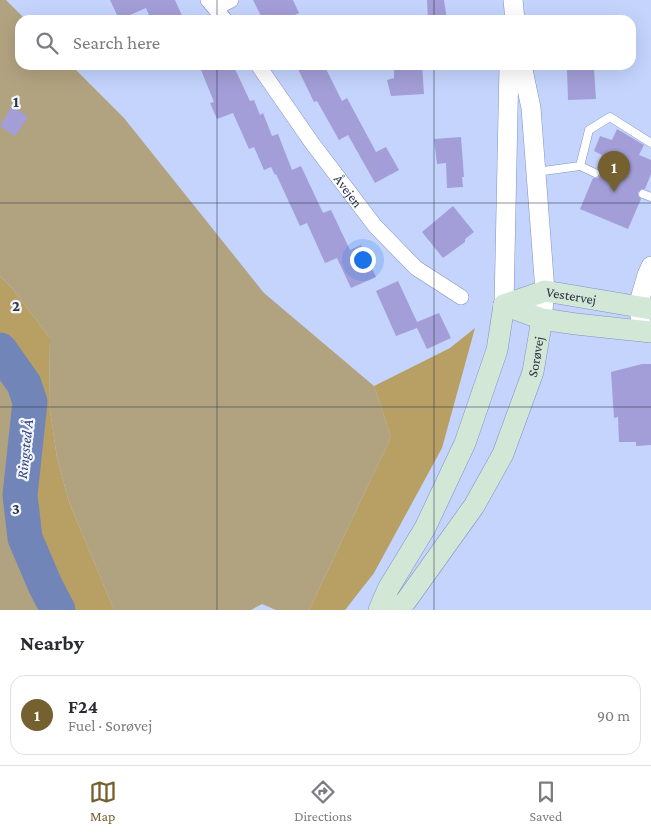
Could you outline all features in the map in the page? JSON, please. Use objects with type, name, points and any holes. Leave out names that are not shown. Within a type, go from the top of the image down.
[{"type":"main road","name":"Vestervej","points":[[504,305],[545,291],[647,319]]},
{"type":"main road","name":"Vestervej","points":[[504,305],[542,319],[576,324],[647,319]]},
{"type":"main road","points":[[379,610],[388,590],[425,528],[465,443],[497,350],[504,305]]},
{"type":"main road","name":"Sorøvej","points":[[397,610],[406,602],[474,506],[503,454],[533,372],[542,319]]},
{"type":"street","points":[[221,15],[212,4],[232,0]]},
{"type":"street","name":"Åvejen","points":[[261,70],[312,143],[375,226],[416,268],[461,297]]},
{"type":"street","points":[[504,305],[509,70]]},
{"type":"street","name":"Sorøvej","points":[[523,70],[531,108],[536,172],[545,291],[542,319]]},
{"type":"street","points":[[647,319],[647,275],[651,266]]},
{"type":"lane","points":[[580,166],[589,130],[610,117],[651,143]]},
{"type":"lane","points":[[536,172],[580,166],[595,174]]},
{"type":"shaded area","points":[[0,0],[6,0],[21,15],[15,15],[15,70],[76,70],[124,118],[264,293],[374,386],[391,437],[309,610],[276,610],[262,604],[251,610],[114,610],[69,502],[57,458],[49,403],[50,338],[12,288],[0,276]]},
{"type":"shaded area","points":[[0,276],[12,288],[50,338],[49,403],[57,458],[69,502],[114,610],[58,610],[25,538],[20,495],[30,402],[24,384],[0,350]]},
{"type":"shaded area","points":[[475,328],[442,448],[374,573],[345,610],[309,610],[391,437],[374,386],[450,348]]},
{"type":"shaded area","points":[[0,350],[20,378],[30,402],[20,495],[25,538],[58,610],[0,610]]},
{"type":"building","points":[[110,0],[175,0],[182,15],[149,15],[146,8],[130,15],[117,15]]},
{"type":"building","points":[[253,0],[293,0],[299,13],[295,15],[260,15]]},
{"type":"building","points":[[427,0],[444,0],[446,15],[428,15]]},
{"type":"building","points":[[201,70],[235,70],[250,101],[254,100],[260,115],[263,113],[272,136],[278,134],[292,170],[301,166],[323,213],[331,210],[350,250],[361,245],[376,277],[351,288],[337,258],[325,263],[307,223],[300,226],[276,174],[271,167],[264,170],[254,147],[249,149],[233,113],[217,119],[210,103],[214,102]]},
{"type":"building","points":[[298,70],[326,70],[342,101],[347,98],[376,152],[386,147],[399,170],[375,183],[348,135],[339,140],[317,101],[314,102]]},
{"type":"building","points":[[394,70],[422,70],[424,94],[391,96],[387,80],[394,78]]},
{"type":"building","points":[[567,70],[594,70],[596,99],[568,100]]},
{"type":"building","points":[[12,106],[28,117],[15,136],[0,126]]},
{"type":"building","points":[[617,129],[644,145],[639,155],[651,160],[651,174],[645,189],[638,192],[641,199],[628,229],[580,209],[593,178],[598,178],[600,175],[600,170],[597,168],[602,155],[594,151],[600,136],[612,140]]},
{"type":"building","points":[[461,137],[463,187],[447,188],[446,163],[437,164],[434,139]]},
{"type":"building","points":[[453,206],[474,232],[465,239],[465,242],[443,258],[422,232]]},
{"type":"building","points":[[398,281],[417,322],[439,313],[451,338],[427,349],[417,328],[396,336],[376,291]]},
{"type":"building","points":[[642,364],[651,364],[651,445],[636,446],[636,442],[619,442],[618,417],[614,418],[611,372]]},
{"type":"waterway","name":"Ringsted Å","points":[[0,350],[24,384],[30,402],[20,495],[25,538],[58,610]]},
{"type":"place","name":"F24","points":[[614,192]]}]
